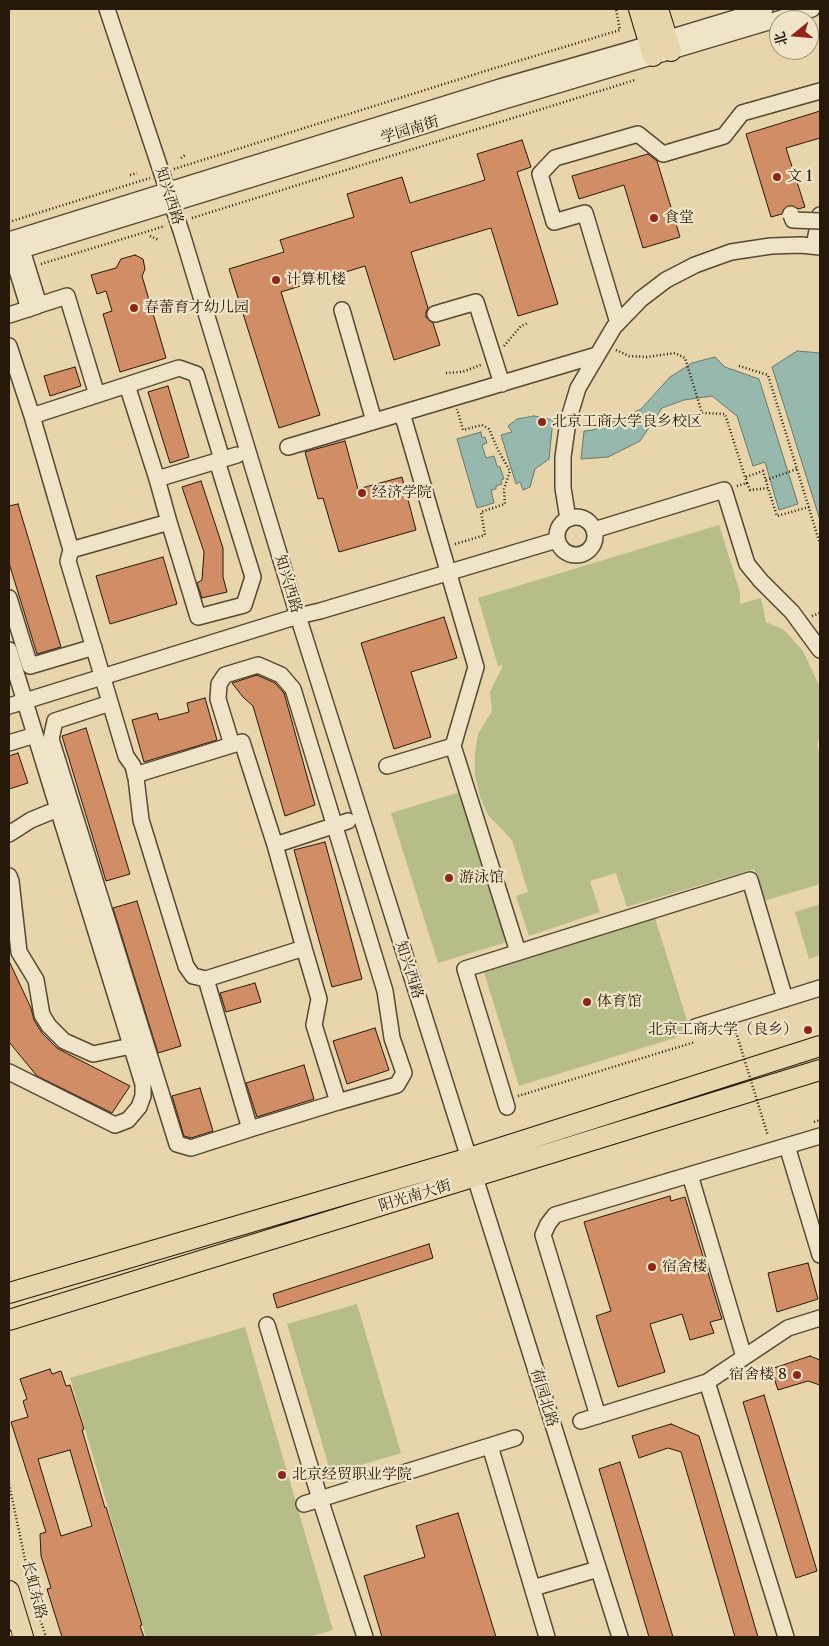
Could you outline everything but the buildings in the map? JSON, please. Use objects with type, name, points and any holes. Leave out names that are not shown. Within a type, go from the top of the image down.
[{"type":"main road","points":[[639,9],[660,47]]},
{"type":"main road","points":[[658,9],[660,47]]},
{"type":"main road","name":"阳光南大街","points":[[9,1320],[472,1168],[820,1046]]},
{"type":"main road","name":"阳光南大街","points":[[9,1293],[472,1168],[820,1070]]},
{"type":"main road","name":"长虹东路","points":[[9,1591],[23,1637]]},
{"type":"street","name":"知兴西路","points":[[107,9],[178,222],[298,616],[472,1168]]},
{"type":"street","name":"学园南街","points":[[660,47],[766,9]]},
{"type":"street","name":"学园南街","points":[[13,250],[500,87],[812,9]]},
{"type":"street","points":[[618,323],[584,213],[554,222],[540,174],[555,158],[638,134],[663,154],[724,136],[742,113],[820,92]]},
{"type":"street","points":[[792,215],[793,220],[820,221]]},
{"type":"street","points":[[568,519],[563,488],[563,457],[568,421],[578,388],[614,327],[647,295],[666,280],[695,265],[731,252],[771,246],[817,247],[820,215]]},
{"type":"street","points":[[13,250],[28,268],[34,307]]},
{"type":"street","points":[[13,250],[34,307]]},
{"type":"street","points":[[9,315],[67,296],[97,395]]},
{"type":"street","points":[[435,314],[476,302],[502,384]]},
{"type":"street","points":[[342,310],[374,421]]},
{"type":"street","points":[[9,346],[32,416],[71,550],[68,561],[126,756],[133,766],[141,820],[186,966],[193,976],[206,979],[304,948]]},
{"type":"street","points":[[288,447],[502,384],[600,350]]},
{"type":"street","points":[[32,416],[179,368],[196,374],[253,577],[244,605],[198,617],[127,385]]},
{"type":"street","points":[[402,413],[476,667],[453,746],[518,952]]},
{"type":"street","points":[[157,479],[237,454]]},
{"type":"street","points":[[594,530],[724,490],[747,564],[792,612],[820,650]]},
{"type":"street","points":[[580,518],[586,520],[594,530],[594,542],[581,555],[568,554],[559,546],[557,540],[559,527],[568,519],[580,518]]},
{"type":"street","points":[[71,550],[169,522]]},
{"type":"street","points":[[9,706],[298,616],[557,540]]},
{"type":"street","points":[[9,598],[30,666],[94,646]]},
{"type":"street","points":[[9,650],[131,1046],[142,1084],[143,1096],[138,1108],[128,1120],[115,1125],[9,1072]]},
{"type":"street","points":[[110,703],[55,721],[51,738],[177,1144],[191,1148],[397,1085],[404,1073],[392,1038],[385,991],[342,823],[294,689],[281,675],[258,665],[225,675],[219,684],[218,699],[232,745]]},
{"type":"street","points":[[9,743],[35,735]]},
{"type":"street","points":[[135,775],[242,742],[275,845],[319,998],[314,1025],[338,1102]]},
{"type":"street","points":[[387,766],[453,746]]},
{"type":"street","points":[[9,834],[31,820],[58,809]]},
{"type":"street","points":[[275,845],[342,823]]},
{"type":"street","points":[[9,876],[19,952],[36,980],[42,1015],[49,1026],[64,1041],[93,1054],[131,1046]]},
{"type":"street","points":[[506,1103],[465,969],[750,880],[785,999]]},
{"type":"street","points":[[206,979],[250,1129]]},
{"type":"street","points":[[697,1034],[785,999],[820,988]]},
{"type":"street","points":[[598,1416],[543,1235],[555,1215],[820,1136]]},
{"type":"street","points":[[787,1146],[820,1255]]},
{"type":"street","name":"荷园北路","points":[[472,1168],[620,1637]]},
{"type":"street","points":[[690,1175],[744,1357]]},
{"type":"street","points":[[581,1421],[708,1382],[788,1328],[820,1318]]},
{"type":"street","points":[[267,1325],[320,1499],[365,1637]]},
{"type":"street","points":[[708,1382],[786,1637]]},
{"type":"street","points":[[304,1504],[515,1438]]},
{"type":"street","points":[[490,1446],[547,1637]]},
{"type":"street","points":[[533,1588],[598,1569]]},
{"type":"path","points":[[9,222],[476,73],[620,30],[616,9]]},
{"type":"path","name":"学园南街","points":[[28,268],[635,80]]},
{"type":"path","points":[[181,158],[185,155]]},
{"type":"path","points":[[130,175],[137,173]]},
{"type":"path","points":[[150,236],[159,240]]},
{"type":"path","points":[[600,350],[629,356],[647,357],[675,353],[685,358],[702,413],[725,414],[750,490],[768,488]]},
{"type":"path","points":[[739,366],[768,374],[820,544]]},
{"type":"path","points":[[442,549],[485,535],[481,512],[505,504],[504,489],[510,472],[489,429],[482,425],[463,430],[454,398]]},
{"type":"path","points":[[768,480],[797,470]]},
{"type":"path","points":[[746,476],[763,471],[768,480],[768,488],[776,516],[809,507]]},
{"type":"path","points":[[724,490],[747,482]]},
{"type":"path","points":[[726,1032],[735,1029],[768,1136]]},
{"type":"path","points":[[506,1103],[697,1034]]},
{"type":"path","name":"长虹东路","points":[[9,1484],[33,1597],[46,1637]]},
{"type":"green space","points":[[719,525],[740,592],[740,604],[761,598],[766,622],[784,630],[803,651],[820,687],[820,735],[817,745],[820,757],[820,884],[764,901],[754,869],[627,907],[616,873],[590,881],[600,912],[529,936],[516,896],[528,892],[512,840],[488,815],[480,797],[475,775],[475,752],[478,734],[492,711],[490,692],[503,665],[498,666],[478,598]]},
{"type":"green space","name":"游泳馆","points":[[460,792],[507,942],[438,963],[391,813]]},
{"type":"green space","points":[[820,904],[820,955],[809,959],[795,912]]},
{"type":"green space","name":"体育馆","points":[[655,918],[691,1033],[519,1086],[484,972]]},
{"type":"green space","points":[[357,1304],[401,1453],[331,1474],[287,1324]]},
{"type":"green space","points":[[245,1327],[333,1630],[309,1637],[146,1637],[70,1378]]},
{"type":"water","points":[[797,351],[820,353],[820,520],[772,367]]},
{"type":"water","points":[[715,357],[725,367],[759,379],[798,504],[779,510],[765,462],[753,466],[737,416],[712,396],[684,400],[662,408],[640,441],[608,457],[581,459],[584,431],[593,430],[641,409],[670,377],[692,363]]},
{"type":"water","points":[[534,416],[553,420],[549,459],[535,469],[530,487],[523,490],[520,482],[516,484],[501,435],[512,432],[508,426],[517,419]]},
{"type":"water","points":[[481,432],[482,438],[485,437],[487,443],[482,445],[486,458],[494,456],[504,479],[501,480],[502,484],[496,486],[496,489],[491,490],[494,503],[477,508],[457,439]]},
{"type":"railway","points":[[9,1632],[10,1637]]},
{"type":"place","name":"文 1","points":[[777,177]]},
{"type":"place","name":"食堂","points":[[654,218]]},
{"type":"place","name":"计算机楼","points":[[276,280]]},
{"type":"place","name":"春蕾育才幼儿园","points":[[134,308]]},
{"type":"place","name":"北京工商大学良乡校区","points":[[542,422]]},
{"type":"place","name":"经济学院","points":[[362,493]]},
{"type":"place","name":"游泳馆","points":[[449,878]]},
{"type":"place","name":"体育馆","points":[[587,1002]]},
{"type":"place","name":"北京工商大学（良乡）","points":[[808,1030]]},
{"type":"place","name":"宿舍楼","points":[[652,1267]]},
{"type":"place","name":"宿舍楼 8","points":[[797,1375]]},
{"type":"place","name":"北京经贸职业学院","points":[[282,1475]]}]
